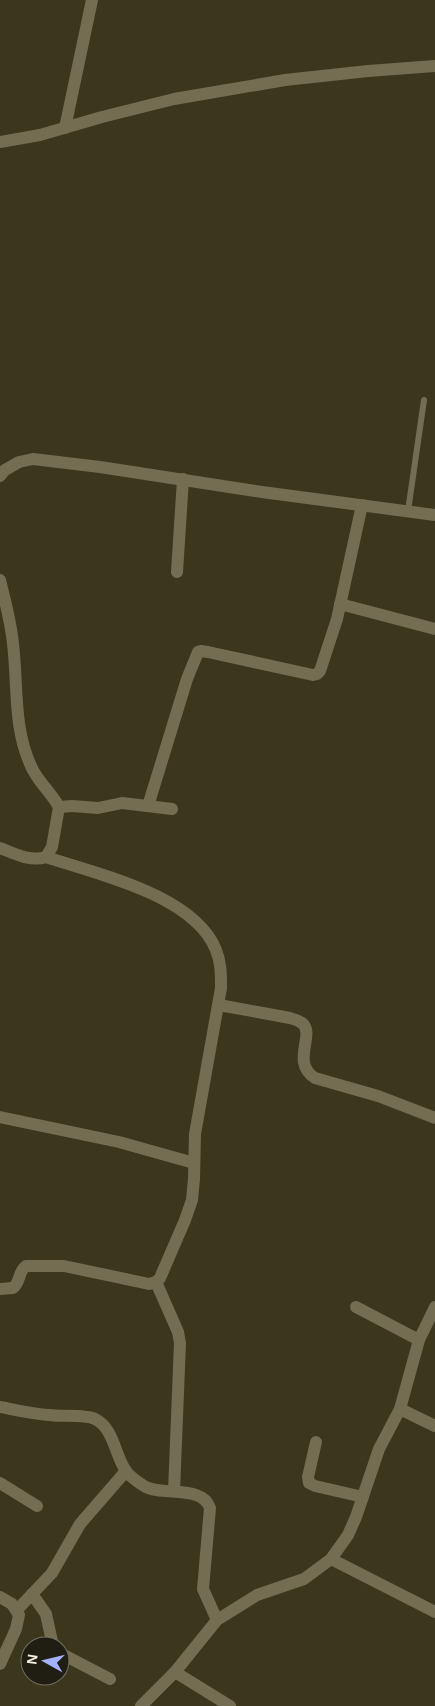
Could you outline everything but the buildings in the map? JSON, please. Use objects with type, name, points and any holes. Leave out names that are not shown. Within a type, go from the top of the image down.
[{"type":"street","points":[[65,128],[92,0]]},
{"type":"street","points":[[0,142],[40,135],[174,99],[285,80],[435,66]]},
{"type":"street","points":[[0,476],[19,462],[33,459],[435,516]]},
{"type":"street","points":[[177,572],[183,479]]},
{"type":"street","points":[[148,806],[187,679],[198,652],[208,652],[307,674],[318,674],[326,656],[340,604],[362,505]]},
{"type":"street","points":[[0,580],[9,614],[13,644],[18,724],[22,741],[36,776],[59,807],[57,823],[49,852],[38,860],[0,848]]},
{"type":"street","points":[[340,604],[435,629]]},
{"type":"street","points":[[59,807],[102,808],[122,803],[172,808]]},
{"type":"street","points":[[0,1289],[13,1288],[18,1284],[20,1272],[26,1266],[64,1266],[149,1284],[156,1282],[160,1278],[192,1200],[195,1134],[221,988],[221,966],[216,949],[202,927],[190,916],[153,893],[49,852]]},
{"type":"street","points":[[219,1004],[290,1018],[301,1022],[306,1033],[303,1063],[309,1074],[315,1078],[378,1096],[435,1118]]},
{"type":"street","points":[[0,1117],[119,1142],[194,1163]]},
{"type":"street","points":[[156,1282],[178,1332],[180,1343],[174,1491]]},
{"type":"street","points":[[356,1307],[419,1340]]},
{"type":"street","points":[[141,1706],[175,1672],[217,1620],[257,1595],[304,1579],[331,1559],[348,1535],[379,1449],[400,1409],[419,1340],[435,1308]]},
{"type":"street","points":[[0,1407],[49,1416],[97,1420],[105,1427],[126,1471],[146,1488],[174,1491],[200,1497],[208,1502],[210,1508],[203,1589],[217,1620]]},
{"type":"street","points":[[400,1409],[435,1426]]},
{"type":"street","points":[[316,1442],[308,1477],[309,1483],[363,1497]]},
{"type":"street","points":[[17,1610],[52,1573],[80,1524],[126,1471]]},
{"type":"street","points":[[0,1483],[37,1506]]},
{"type":"street","points":[[331,1559],[435,1612]]},
{"type":"street","points":[[32,1594],[46,1614],[51,1636]]},
{"type":"street","points":[[0,1597],[12,1604],[19,1616],[16,1629],[0,1664]]},
{"type":"street","points":[[70,1658],[110,1679]]},
{"type":"street","points":[[175,1672],[230,1706]]},
{"type":"lane","points":[[408,511],[424,400]]}]
